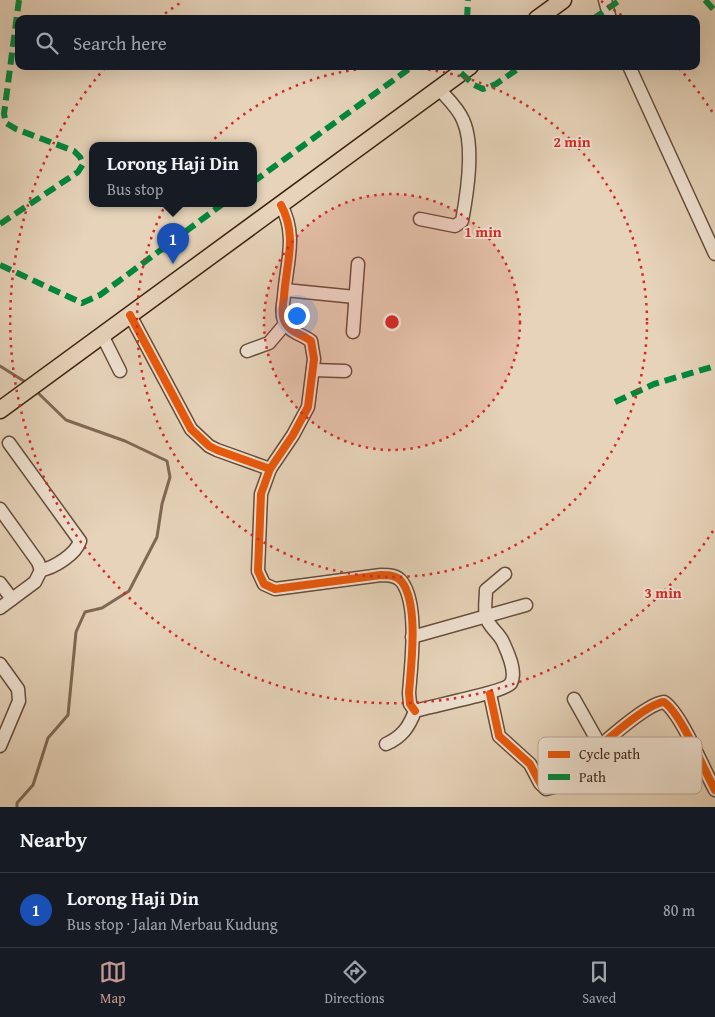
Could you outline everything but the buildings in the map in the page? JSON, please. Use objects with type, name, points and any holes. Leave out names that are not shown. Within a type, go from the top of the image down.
[{"type":"main road","points":[[543,15],[564,0]]},
{"type":"main road","points":[[0,410],[465,70]]},
{"type":"street","points":[[605,0],[609,15]]},
{"type":"street","points":[[631,70],[715,254]]},
{"type":"street","points":[[420,220],[455,226],[462,221],[468,182],[467,133],[463,119],[439,89]]},
{"type":"street","points":[[281,205],[289,220],[291,247],[283,308],[286,323],[292,331],[311,341],[313,370],[308,407],[293,435],[270,469],[261,494],[258,571],[264,584],[275,589],[353,578],[392,575],[402,580],[408,595],[412,637],[409,694],[410,704],[415,710]]},
{"type":"street","points":[[353,332],[358,264]]},
{"type":"street","points":[[285,290],[355,297]]},
{"type":"street","points":[[130,315],[191,429],[209,446],[270,469]]},
{"type":"street","points":[[248,351],[269,342],[286,323]]},
{"type":"street","points":[[102,336],[120,370]]},
{"type":"street","points":[[313,370],[345,371]]},
{"type":"street","points":[[7,444],[80,541],[78,547],[51,568],[41,570]]},
{"type":"street","points":[[0,509],[38,562],[41,570],[35,582],[0,608]]},
{"type":"street","points":[[415,710],[464,698],[490,694],[504,689],[511,683],[513,673],[500,635],[486,618],[486,590],[505,574]]},
{"type":"street","points":[[0,583],[12,599]]},
{"type":"street","points":[[412,637],[526,606]]},
{"type":"street","points":[[0,664],[18,689],[19,701],[1,739]]},
{"type":"street","points":[[490,694],[499,736],[530,764],[538,779]]},
{"type":"street","points":[[574,700],[595,737]]},
{"type":"street","points":[[613,737],[650,707],[664,702],[669,705],[688,737]]},
{"type":"street","points":[[386,744],[407,730],[415,710]]},
{"type":"street","points":[[702,762],[715,790]]},
{"type":"waterway","points":[[0,366],[27,383]]},
{"type":"waterway","points":[[17,807],[17,803],[33,785],[48,738],[68,715],[76,632],[85,612],[102,608],[129,591],[157,537],[162,504],[170,477],[167,461],[125,441],[66,420],[35,390]]},
{"type":"marked path","points":[[17,15],[19,0]]},
{"type":"marked path","points":[[467,15],[468,0]]},
{"type":"marked path","points":[[599,15],[620,0]]},
{"type":"marked path","points":[[705,0],[715,11]]},
{"type":"marked path","points":[[0,224],[78,172],[83,164],[80,157],[74,151],[16,129],[6,123],[4,114],[15,30]]},
{"type":"marked path","points":[[257,179],[407,70]]},
{"type":"marked path","points":[[461,73],[474,85],[483,89],[496,84],[516,70]]},
{"type":"marked path","points":[[0,265],[82,303],[100,295],[219,207]]},
{"type":"marked path","points":[[615,402],[654,384],[715,366]]},
{"type":"cycle path","points":[[281,205],[289,228],[290,239],[282,312],[283,318],[289,327],[311,341],[314,359],[308,407],[293,435],[270,469],[261,494],[258,571],[264,584],[275,589],[381,575],[398,578],[407,592],[411,605],[413,636],[409,693],[410,704],[415,711]]},
{"type":"cycle path","points":[[130,315],[191,429],[209,446],[270,469]]},
{"type":"cycle path","points":[[490,694],[499,736],[530,764],[538,779]]},
{"type":"cycle path","points":[[610,737],[640,714],[664,702],[671,708],[689,737]]},
{"type":"cycle path","points":[[702,763],[715,790]]},
{"type":"place","name":"Lorong Haji Din","points":[[173,264]]}]
